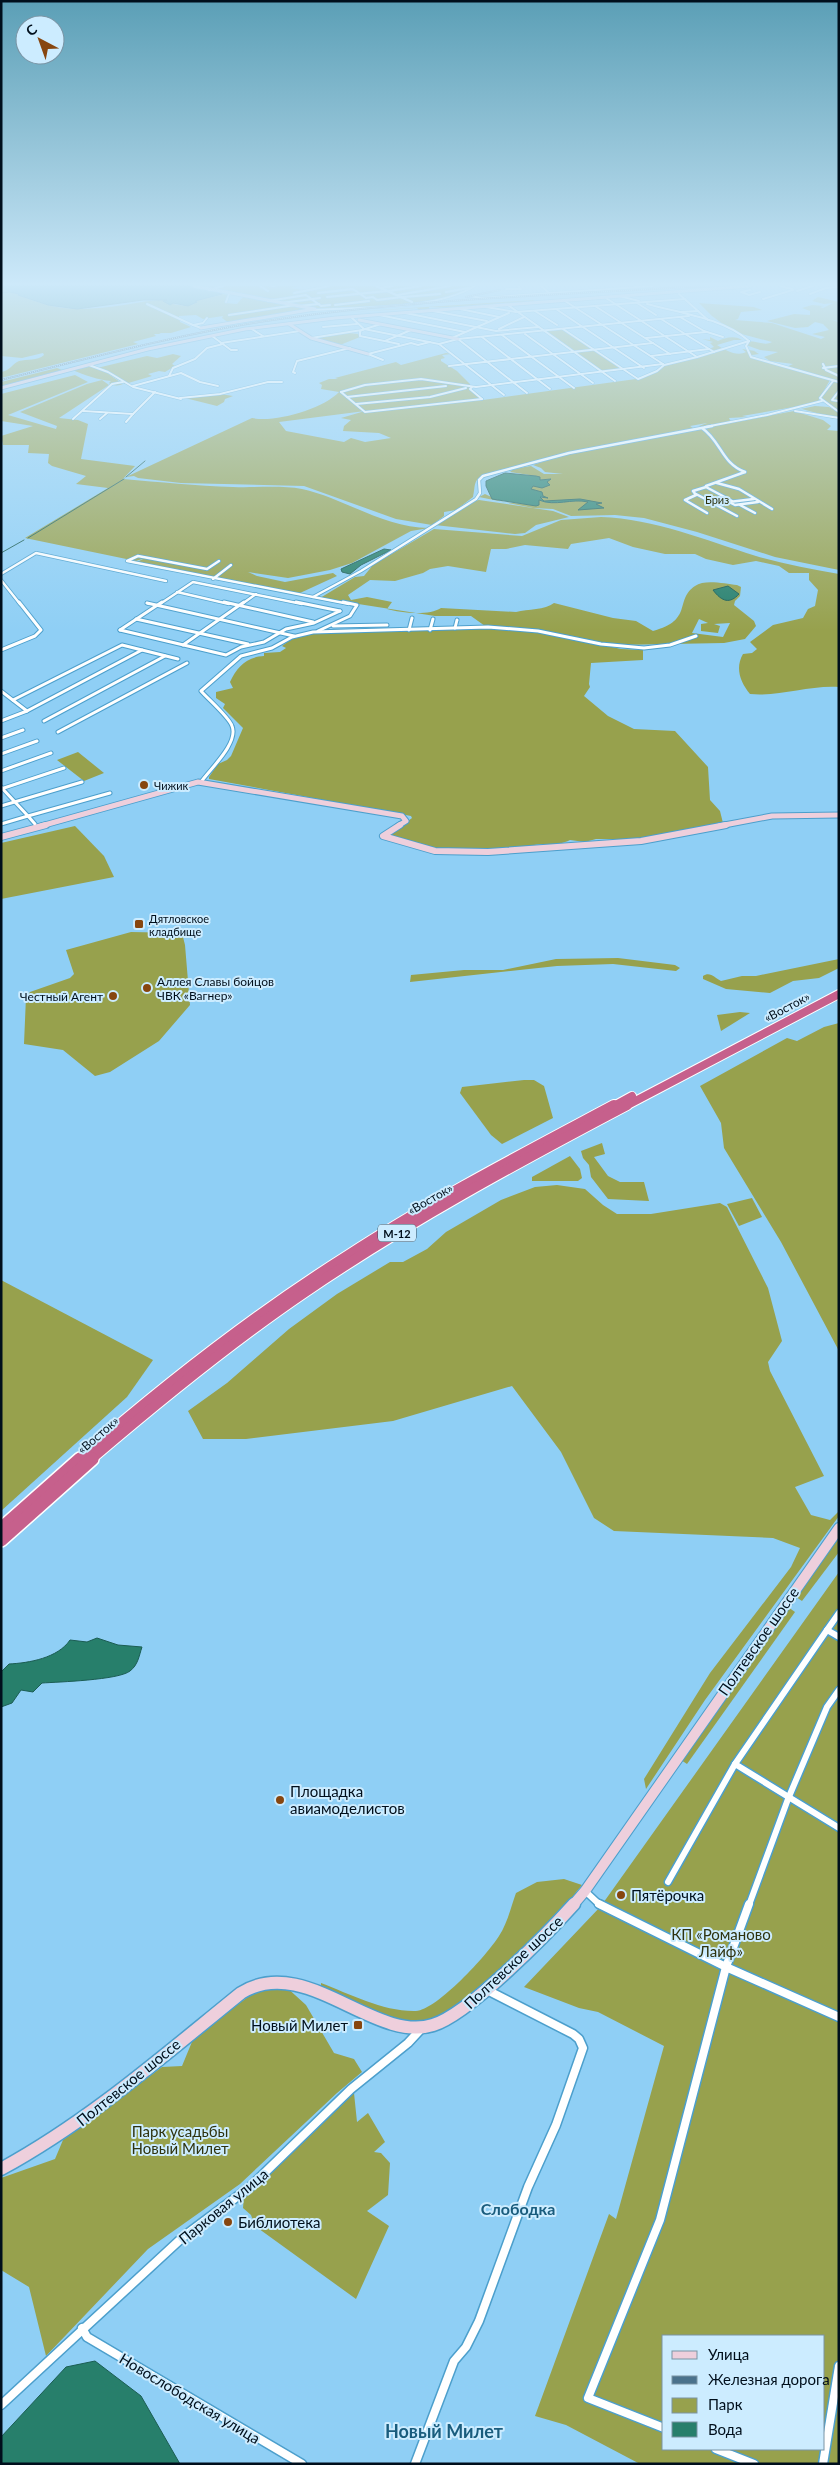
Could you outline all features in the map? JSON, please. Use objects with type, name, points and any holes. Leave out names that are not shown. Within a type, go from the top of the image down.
[{"type":"highway","name":"«Восток»","points":[[1,1529],[89,1449],[166,1384],[278,1302],[346,1256],[478,1178],[839,986]]},
{"type":"highway","name":"«Восток»","points":[[1,1540],[65,1481],[192,1374],[343,1267],[421,1218],[839,994]]},
{"type":"main road","points":[[1,837],[201,782],[320,804],[402,816],[406,821],[386,832],[385,838],[428,849],[450,852],[488,852],[634,842],[772,816],[839,815]]},
{"type":"main road","name":"Полтевское шоссе","points":[[1,2169],[36,2151],[81,2121],[241,1993],[265,1982],[276,1982],[304,1988],[399,2025],[423,2027],[434,2024],[461,2010],[557,1923],[585,1891],[839,1528]]},
{"type":"street","points":[[73,419],[94,401]]},
{"type":"street","points":[[126,422],[146,401]]},
{"type":"street","points":[[352,401],[365,412],[464,401]]},
{"type":"street","points":[[356,404],[383,401]]},
{"type":"street","points":[[822,401],[838,411]]},
{"type":"street","points":[[313,597],[362,571],[476,499],[480,493],[479,480],[483,476],[569,453],[790,410],[822,401]]},
{"type":"street","points":[[826,403],[838,401]]},
{"type":"street","points":[[790,410],[839,418]]},
{"type":"street","points":[[83,411],[133,414]]},
{"type":"street","points":[[100,419],[107,413]]},
{"type":"street","points":[[702,428],[717,440],[720,451],[729,466],[745,472],[693,491],[737,516]]},
{"type":"street","points":[[717,483],[739,489],[772,509]]},
{"type":"street","points":[[704,487],[732,501],[757,500]]},
{"type":"street","points":[[696,494],[685,500],[707,513]]},
{"type":"street","points":[[720,507],[740,505],[757,500]]},
{"type":"street","points":[[732,501],[729,502],[735,505]]},
{"type":"street","points":[[740,505],[755,513]]},
{"type":"street","points":[[1,574],[36,553],[166,581]]},
{"type":"street","points":[[219,561],[207,569],[138,556],[127,561],[213,579],[357,605],[350,616],[316,632]]},
{"type":"street","points":[[213,579],[231,566]]},
{"type":"street","points":[[1,580],[41,630],[35,636],[1,650]]},
{"type":"street","points":[[194,582],[340,611],[316,622],[281,632],[264,642],[224,655],[120,630],[177,592],[194,582]]},
{"type":"street","points":[[177,592],[316,622]]},
{"type":"street","points":[[183,645],[256,594]]},
{"type":"street","points":[[147,603],[294,636]]},
{"type":"street","points":[[409,630],[412,618]]},
{"type":"street","points":[[136,619],[250,645]]},
{"type":"street","points":[[430,630],[433,619]]},
{"type":"street","points":[[456,628],[457,620]]},
{"type":"street","points":[[330,626],[387,624]]},
{"type":"street","points":[[201,782],[229,746],[234,729],[202,691],[241,656],[275,648],[294,636],[316,632],[430,630],[482,626],[538,631],[601,644],[644,648],[670,645],[696,636]]},
{"type":"street","points":[[13,700],[122,645],[178,658]]},
{"type":"street","points":[[1,721],[27,711],[142,650]]},
{"type":"street","points":[[44,721],[166,656]]},
{"type":"street","points":[[58,732],[186,663]]},
{"type":"street","points":[[1,691],[27,711]]},
{"type":"street","points":[[1,738],[23,730]]},
{"type":"street","points":[[1,754],[36,742]]},
{"type":"street","points":[[1,771],[51,753]]},
{"type":"street","points":[[35,824],[2,789],[64,768]]},
{"type":"street","points":[[1,806],[82,782]]},
{"type":"street","points":[[1,824],[110,793]]},
{"type":"street","points":[[668,1882],[735,1764],[839,1613]]},
{"type":"street","points":[[828,1630],[839,1637]]},
{"type":"street","points":[[662,2427],[588,2398],[660,2220],[726,1968],[788,1799],[827,1707],[839,1690]]},
{"type":"street","points":[[735,1764],[788,1799],[839,1828]]},
{"type":"street","points":[[585,1891],[601,1906],[726,1968],[839,2017]]},
{"type":"street","points":[[415,2464],[450,2370],[454,2361],[466,2347],[486,2302],[528,2187],[556,2125],[583,2048],[579,2039],[573,2034],[516,2007],[486,1989]]},
{"type":"street","name":"Парковая улица","points":[[1,2405],[43,2369],[82,2328],[183,2237],[250,2187],[351,2089],[408,2043],[423,2027]]},
{"type":"street","name":"Новослободская улица","points":[[82,2328],[87,2337],[302,2464]]},
{"type":"street","points":[[823,2464],[839,2366]]},
{"type":"street","points":[[719,2450],[754,2464]]},
{"type":"green space","points":[[1,401],[42,401],[8,415],[56,429],[57,426],[20,412],[46,401],[85,401],[59,418],[78,420],[88,424],[81,459],[135,466],[123,479],[205,486],[302,489],[318,493],[396,523],[412,527],[429,528],[411,531],[352,563],[330,570],[288,578],[248,572],[257,576],[285,582],[333,573],[337,576],[300,593],[137,562],[145,558],[136,561],[25,538],[108,488],[76,484],[86,476],[52,466],[48,463],[49,454],[28,453],[29,445],[3,445],[1,436],[33,426],[1,421]]},
{"type":"green space","points":[[197,401],[224,401],[217,406]]},
{"type":"green space","points":[[327,401],[818,401],[817,403],[742,416],[747,417],[729,418],[731,422],[702,427],[699,426],[707,423],[690,426],[693,428],[689,430],[598,447],[487,474],[477,480],[473,497],[456,510],[444,512],[444,516],[432,525],[396,519],[304,486],[181,483],[134,476],[126,477],[252,418],[262,419],[285,416]],"holes":[[[365,411],[341,418],[351,420],[344,426],[343,431],[379,433],[391,438],[365,442],[351,438],[344,442],[286,431],[279,422]]]},
{"type":"green space","points":[[824,401],[839,401],[839,411]]},
{"type":"green space","points":[[815,406],[829,407],[839,413],[839,419],[829,418],[831,417],[802,409],[796,410]]},
{"type":"green space","name":"Бриз","points":[[794,411],[823,420],[831,426],[827,430],[839,431],[839,570],[775,557],[697,532],[644,518],[615,515],[571,516],[553,509],[533,508],[505,502],[538,505],[539,500],[552,503],[575,501],[544,501],[540,498],[546,498],[531,490],[532,486],[538,486],[550,479],[540,480],[536,476],[510,472],[513,469],[531,466],[544,474],[563,474],[545,472],[533,465],[562,455]]},
{"type":"green space","points":[[485,494],[501,501],[479,497]]},
{"type":"green space","points":[[479,500],[553,511],[569,517],[536,525],[525,533],[515,534],[435,525],[463,507]]},
{"type":"green space","points":[[601,517],[641,522],[680,531],[766,559],[839,574],[839,687],[761,694],[750,694],[746,689],[741,680],[739,664],[743,654],[752,653],[757,649],[750,642],[773,625],[803,618],[808,609],[815,606],[818,590],[809,580],[809,573],[789,573],[779,566],[756,561],[733,565],[706,559],[695,554],[665,554],[633,547],[609,538],[571,544],[568,549],[525,545],[506,549],[491,549],[486,572],[448,566],[430,569],[423,573],[395,581],[370,580],[348,595],[351,600],[367,597],[392,602],[387,609],[320,598],[355,577],[364,576],[373,565],[434,529],[522,536],[561,520]]},
{"type":"green space","points":[[715,582],[741,587],[740,596],[734,605],[754,621],[756,626],[745,639],[724,643],[616,645],[542,631],[485,626],[471,616],[435,616],[416,613],[436,611],[441,608],[516,612],[541,608],[554,603],[613,618],[636,621],[653,631],[666,626],[679,616],[685,597],[695,586]],"holes":[[[699,619],[708,623],[701,624],[701,631],[718,633],[720,626],[714,624],[730,623],[723,637],[692,633]]]},
{"type":"green space","points":[[387,609],[416,613],[400,612]]},
{"type":"green space","points":[[482,627],[548,633],[621,649],[643,650],[643,660],[591,663],[590,687],[584,696],[608,716],[634,729],[675,731],[708,767],[710,800],[720,811],[723,823],[646,839],[596,839],[585,842],[570,840],[556,844],[539,844],[499,850],[451,850],[426,847],[387,837],[412,818],[411,816],[209,779],[218,764],[231,756],[243,728],[223,708],[225,704],[216,698],[216,692],[233,688],[230,682],[239,667],[252,658],[264,656],[264,653],[280,652],[286,648],[282,646],[293,638],[305,634]]},
{"type":"green space","points":[[78,752],[104,773],[84,781],[57,760]]},
{"type":"green space","points":[[75,826],[104,856],[114,877],[1,899],[1,843]]},
{"type":"green space","points":[[131,932],[182,933],[185,945],[190,1005],[159,1041],[110,1072],[95,1076],[63,1050],[24,1044],[26,997],[30,992],[70,978],[74,974],[66,950]]},
{"type":"green space","points":[[618,958],[675,965],[680,968],[676,971],[613,964],[557,966],[410,982],[411,975],[464,970],[503,970],[556,959]]},
{"type":"green space","points":[[839,959],[839,968],[819,978],[793,981],[770,993],[726,989],[703,979],[703,976],[708,974],[721,981],[742,976],[756,976]]},
{"type":"green space","points":[[740,1012],[750,1013],[721,1031],[717,1015]]},
{"type":"green space","points":[[839,1023],[839,1351],[781,1242],[724,1148],[721,1123],[700,1086],[787,1038],[797,1041],[824,1027]]},
{"type":"green space","points":[[534,1080],[544,1086],[553,1118],[502,1144],[491,1135],[460,1093],[462,1087]]},
{"type":"green space","points":[[602,1143],[605,1154],[594,1157],[608,1176],[620,1182],[644,1182],[649,1201],[608,1199],[591,1177],[589,1165],[583,1158],[581,1151]]},
{"type":"green space","points":[[570,1156],[580,1169],[582,1178],[578,1181],[532,1181],[532,1177]]},
{"type":"green space","points":[[557,1185],[585,1189],[603,1205],[617,1214],[651,1214],[720,1203],[727,1207],[768,1288],[782,1341],[768,1362],[770,1371],[824,1476],[795,1487],[811,1515],[830,1520],[839,1511],[839,1516],[705,1700],[646,1789],[644,1779],[710,1673],[791,1567],[800,1548],[773,1538],[614,1531],[594,1518],[561,1452],[512,1386],[393,1421],[246,1439],[203,1439],[188,1411],[227,1383],[289,1329],[337,1294],[390,1262],[403,1262],[427,1249],[446,1232],[501,1200],[535,1187]]},
{"type":"green space","points":[[752,1198],[762,1217],[739,1226],[727,1204]]},
{"type":"green space","points":[[1,1280],[153,1360],[127,1397],[1,1511]]},
{"type":"green space","points":[[839,1533],[839,1552],[802,1601],[796,1597]]},
{"type":"green space","name":"КП «Романово Лайф»","points":[[839,1572],[839,2464],[640,2464],[566,2425],[535,2416],[609,2214],[616,2219],[664,2046],[598,2012],[579,2008],[524,1987],[601,1906]]},
{"type":"green space","points":[[788,1607],[795,1612],[687,1764],[681,1760]]},
{"type":"green space","points":[[564,1879],[582,1885],[544,1932],[483,1988],[467,2000],[436,2018],[422,2022],[400,2020],[372,2011],[321,1990],[321,1983],[392,2009],[416,2011],[425,2008],[449,1992],[493,1944],[509,1915],[516,1893],[537,1882]]},
{"type":"green space","name":"Парк усадьбы Новый Милет","points":[[284,1985],[306,2005],[334,2053],[354,2059],[362,2072],[240,2184],[148,2249],[46,2356],[29,2287],[1,2270],[1,2178],[55,2159],[63,2140],[162,2067],[182,2066],[194,2037],[260,1988]]},
{"type":"green space","points":[[354,2093],[357,2122],[368,2113],[385,2142],[374,2152],[381,2153],[390,2163],[388,2195],[367,2211],[389,2226],[356,2299],[255,2226],[251,2215],[243,2208],[244,2196]]},
{"type":"water","points":[[505,473],[536,476],[540,477],[540,480],[551,479],[547,482],[550,485],[542,488],[533,486],[531,489],[542,492],[543,496],[548,498],[540,497],[544,501],[580,499],[602,503],[596,504],[604,508],[578,510],[588,502],[582,501],[551,503],[539,500],[539,505],[536,506],[492,499],[486,486],[486,481]]},
{"type":"water","points":[[384,549],[391,550],[361,565],[350,574],[342,572],[341,569]]},
{"type":"water","points":[[728,586],[739,594],[729,600],[723,599],[713,590]]},
{"type":"water","points":[[97,1638],[118,1645],[142,1647],[135,1666],[130,1671],[114,1677],[42,1683],[33,1692],[21,1690],[12,1703],[1,1707],[1,1672],[9,1664],[34,1661],[51,1655],[65,1646],[70,1640],[87,1642]]},
{"type":"water","points":[[95,2361],[141,2396],[180,2464],[1,2464],[1,2437],[66,2367]]},
{"type":"waterway","points":[[126,477],[145,461]]},
{"type":"waterway","points":[[28,538],[124,479]]},
{"type":"waterway","points":[[1,553],[24,540]]},
{"type":"place","name":"Чижик","points":[[144,785]]},
{"type":"place","name":"Дятловское кладбище","points":[[139,924]]},
{"type":"place","name":"Аллея Славы бойцов ЧВК «Вагнер»","points":[[147,988]]},
{"type":"place","name":"Честный Агент","points":[[113,996]]},
{"type":"place","name":"Площадка авиамоделистов","points":[[280,1800]]},
{"type":"place","name":"Пятёрочка","points":[[621,1895]]},
{"type":"place","name":"Новый Милет","points":[[358,2025]]},
{"type":"place","name":"Библиотека","points":[[228,2222]]},
{"type":"district","name":"Слободка","points":[[518,2208]]},
{"type":"district","name":"Новый Милет","points":[[444,2431]]}]
